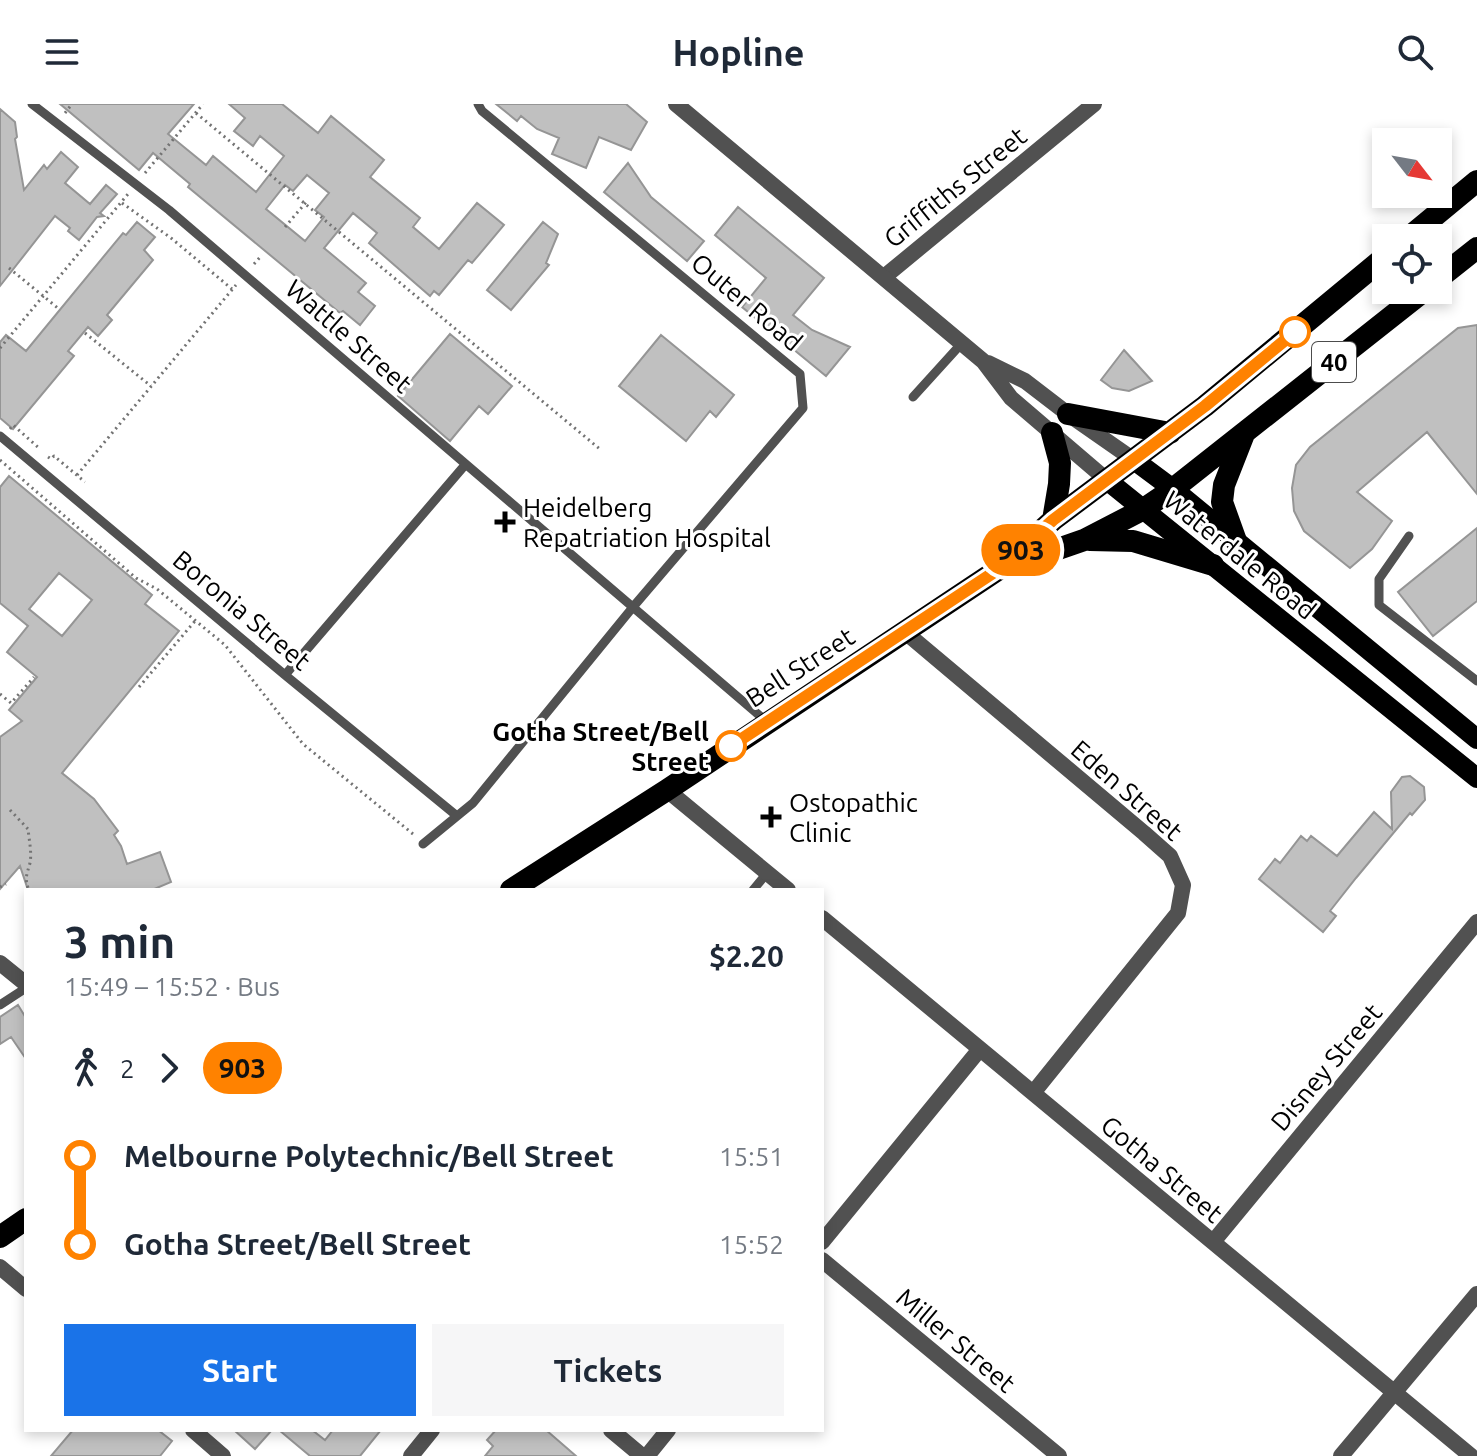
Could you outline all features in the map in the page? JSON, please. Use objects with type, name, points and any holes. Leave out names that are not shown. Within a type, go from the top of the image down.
[{"type":"highway","points":[[1425,224],[1477,181]]},
{"type":"highway","points":[[1452,268],[1477,248]]},
{"type":"highway","name":"Bell Street","points":[[514,888],[999,569],[1053,520],[1205,406],[1372,268]]},
{"type":"highway","name":"Bell Street","points":[[999,569],[1084,540],[1142,510],[1173,489],[1407,304]]},
{"type":"highway","points":[[1068,414],[1170,433]]},
{"type":"highway","points":[[1052,433],[1060,463],[1053,520]]},
{"type":"highway","points":[[1236,541],[1222,502],[1224,485],[1244,433]]},
{"type":"highway","points":[[1084,540],[1133,541],[1213,565]]},
{"type":"highway","points":[[0,1237],[24,1220]]},
{"type":"main road","name":"Waterdale Road","points":[[1134,460],[1477,739]]},
{"type":"main road","name":"Waterdale Road","points":[[1108,481],[1477,778]]},
{"type":"street","name":"Waterdale Road","points":[[676,104],[983,361],[1011,398],[1108,481]]},
{"type":"street","name":"Griffiths Street","points":[[884,277],[1094,104]]},
{"type":"street","name":"Waterdale Road","points":[[983,361],[1025,381],[1134,460]]},
{"type":"street","name":"Eden Street","points":[[905,632],[1170,856],[1183,885],[1178,913],[1033,1093]]},
{"type":"street","points":[[667,790],[786,888]]},
{"type":"street","name":"Gotha Street","points":[[824,920],[1471,1456]]},
{"type":"street","name":"Disney Street","points":[[1213,1242],[1477,922]]},
{"type":"street","points":[[0,963],[24,984]]},
{"type":"street","points":[[824,1240],[980,1049]]},
{"type":"street","name":"Miller Street","points":[[824,1262],[1059,1456]]},
{"type":"street","points":[[0,1267],[24,1287]]},
{"type":"street","points":[[1341,1456],[1477,1294]]},
{"type":"street","points":[[195,1432],[223,1456]]},
{"type":"street","points":[[411,1456],[430,1432]]},
{"type":"street","points":[[614,1432],[645,1456],[666,1432]]},
{"type":"lane","name":"Wattle Street","points":[[32,104],[169,210],[767,722]]},
{"type":"lane","name":"Outer Road","points":[[423,844],[473,803],[633,607],[803,408],[800,374],[482,111],[478,104]]},
{"type":"lane","points":[[913,397],[962,343]]},
{"type":"lane","name":"Boronia Street","points":[[0,436],[457,816]]},
{"type":"lane","points":[[285,675],[465,465]]},
{"type":"lane","points":[[1409,536],[1379,579],[1379,605],[1477,681]]},
{"type":"lane","points":[[755,888],[767,873]]},
{"type":"lane","points":[[0,1005],[24,987]]},
{"type":"path","points":[[64,114],[72,104]]},
{"type":"path","points":[[0,348],[203,104]]},
{"type":"path","points":[[196,113],[601,450]]},
{"type":"path","points":[[285,227],[306,202]]},
{"type":"path","points":[[120,203],[171,238],[232,289]]},
{"type":"path","points":[[77,475],[262,255]]},
{"type":"path","points":[[9,268],[59,309]]},
{"type":"path","points":[[85,333],[151,386]]},
{"type":"path","points":[[13,425],[51,459],[54,456],[85,482]]},
{"type":"path","points":[[0,460],[136,578],[157,589],[225,645],[303,744],[415,836],[422,829],[432,837]]},
{"type":"path","points":[[139,687],[195,621]]},
{"type":"path","points":[[0,694],[11,703],[34,677]]},
{"type":"path","points":[[10,810],[28,829],[30,863],[25,873],[28,888]]},
{"type":"path","points":[[0,887],[6,884]]},
{"type":"building","points":[[60,104],[194,104],[168,134],[206,165],[213,156],[256,192],[284,156],[260,136],[253,146],[234,131],[245,118],[229,104],[282,104],[318,133],[331,116],[384,160],[370,177],[420,218],[413,227],[439,249],[477,203],[504,225],[472,263],[468,260],[439,295],[434,291],[430,296],[369,243],[377,233],[353,213],[324,248],[366,283],[358,292],[375,306],[360,325],[343,311],[340,313],[188,187],[190,184],[153,153],[139,170]],"holes":[[[307,175],[329,193],[315,210],[324,217],[305,241],[266,209],[285,185],[293,191]]]},
{"type":"building","points":[[496,104],[626,104],[647,122],[631,150],[599,137],[586,168],[552,154],[559,138],[537,129],[521,116],[517,121]]},
{"type":"building","points":[[0,109],[15,122],[24,190],[44,165],[47,169],[61,152],[78,167],[65,183],[90,204],[106,185],[117,194],[100,213],[104,216],[97,217],[79,240],[55,216],[0,286]]},
{"type":"building","points":[[628,163],[651,197],[704,241],[687,261],[604,192]]},
{"type":"building","points":[[738,207],[824,278],[793,315],[812,330],[850,347],[826,376],[742,307],[766,278],[715,235]]},
{"type":"building","points":[[137,222],[155,237],[144,250],[153,260],[107,315],[112,320],[98,336],[88,327],[68,351],[74,356],[13,429],[0,418],[0,342],[6,335],[26,351],[123,233],[126,235]]},
{"type":"building","points":[[543,222],[558,234],[546,263],[549,265],[511,310],[487,290]]},
{"type":"building","points":[[1477,325],[1477,494],[1427,432],[1357,492],[1392,521],[1372,549],[1350,568],[1304,531],[1294,511],[1292,488],[1296,465],[1310,447],[1458,328]]},
{"type":"building","points":[[450,334],[512,386],[488,414],[479,406],[450,441],[398,396]]},
{"type":"building","points":[[661,335],[734,395],[716,417],[710,411],[686,441],[619,386]]},
{"type":"building","points":[[1124,350],[1152,381],[1129,391],[1112,388],[1101,380]]},
{"type":"building","points":[[9,476],[152,595],[145,604],[179,631],[62,773],[94,799],[118,831],[114,835],[127,864],[160,852],[171,882],[157,888],[27,888],[20,866],[0,889],[0,737],[22,721],[9,710],[37,677],[7,652],[28,626],[0,603],[0,487]],"holes":[[[59,573],[92,600],[62,636],[29,609]]]},
{"type":"building","points":[[1477,528],[1477,601],[1433,636],[1398,592]]},
{"type":"building","points":[[1410,776],[1424,787],[1425,800],[1412,815],[1410,813],[1330,911],[1336,916],[1323,932],[1259,879],[1275,859],[1280,863],[1301,836],[1307,841],[1311,836],[1337,856],[1374,812],[1392,829],[1391,792],[1402,777]]},
{"type":"building","points":[[18,1005],[24,1015],[24,1056],[11,1037],[0,1044],[0,1017]]},
{"type":"building","points":[[71,1432],[161,1432],[172,1441],[160,1456],[51,1456]]},
{"type":"building","points":[[236,1432],[270,1432],[255,1449]]},
{"type":"building","points":[[281,1432],[315,1432],[325,1440],[331,1432],[379,1432],[360,1456],[310,1456]]},
{"type":"building","points":[[494,1432],[548,1432],[576,1456],[485,1456],[493,1446],[487,1440]]},
{"type":"bus line","name":"903","points":[[731,746],[999,569],[1053,520],[1205,406],[1295,332]]},
{"type":"place","name":"Heidelberg Repatriation Hospital","points":[[505,522]]},
{"type":"place","name":"Gotha Street/Bell Street","points":[[731,746]]},
{"type":"place","name":"Ostopathic Clinic","points":[[771,817]]}]
